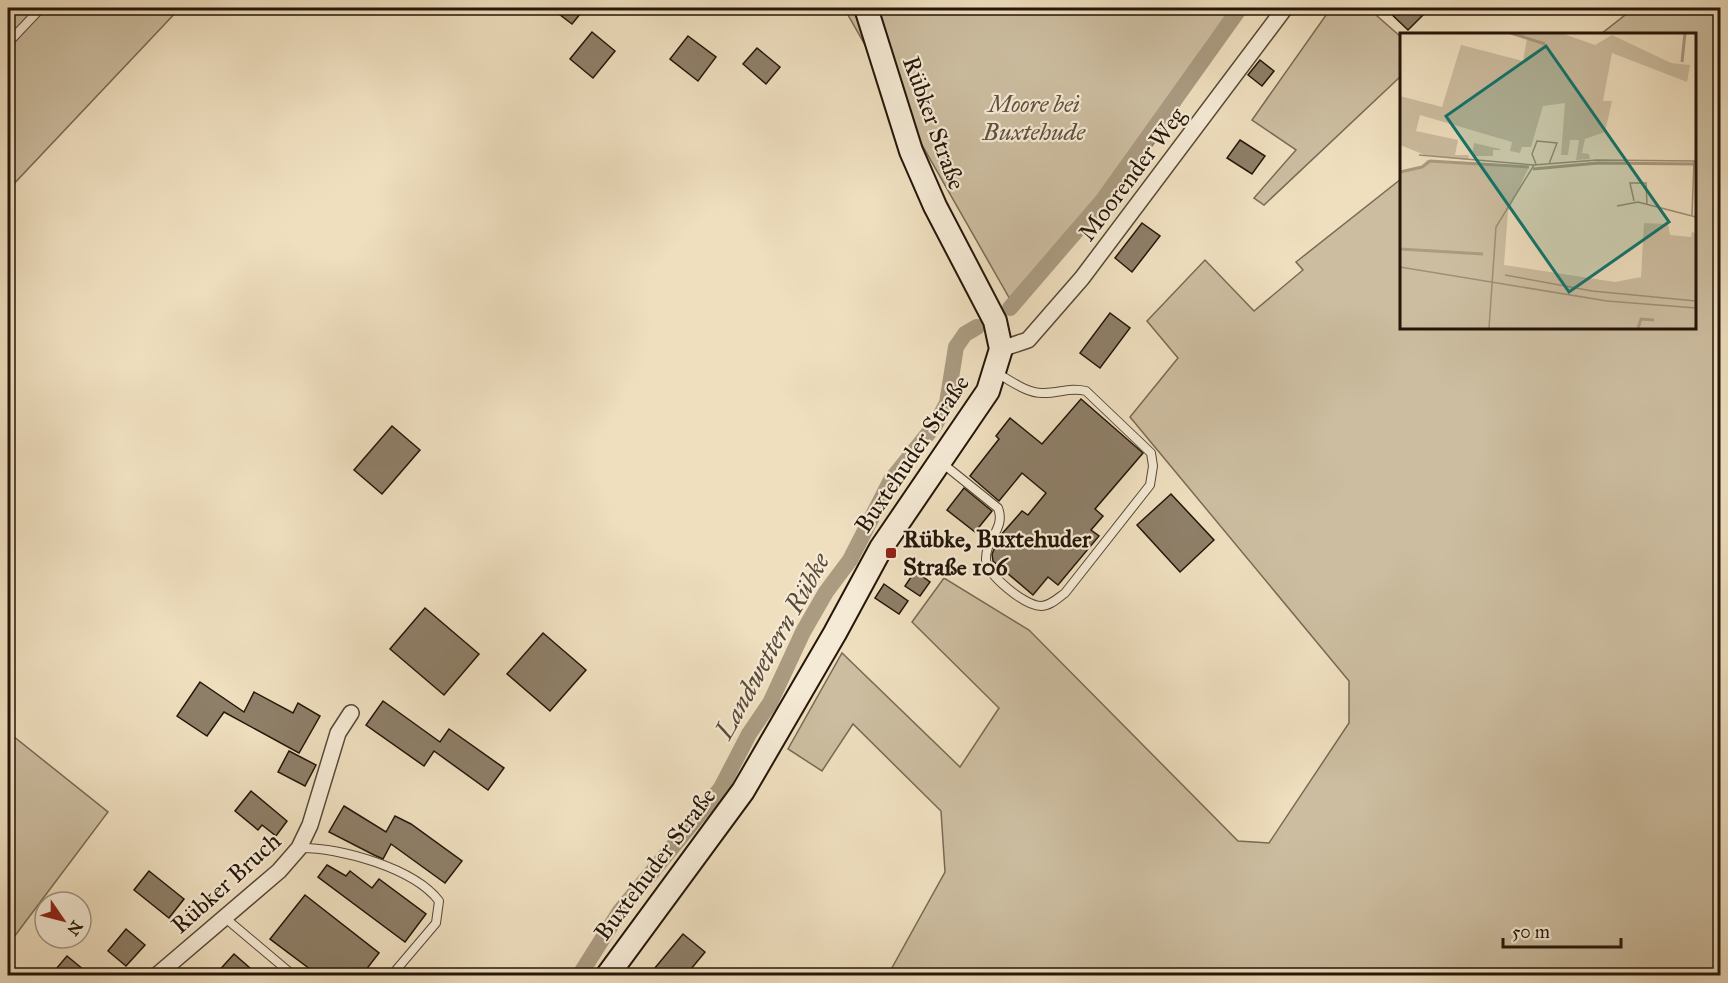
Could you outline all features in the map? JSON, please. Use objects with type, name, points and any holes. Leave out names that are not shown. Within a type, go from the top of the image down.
[{"type":"street","name":"Rübker Straße","points":[[867,8],[911,151],[959,253]]},
{"type":"street","name":"Moorender Weg","points":[[1000,349],[1028,340],[1082,278],[1285,8]]},
{"type":"street","name":"Buxtehuder Straße","points":[[607,975],[743,791],[835,633],[881,548],[988,391],[996,373],[1000,349],[995,321],[959,253]]},
{"type":"street","name":"Rübker Bruch","points":[[156,975],[279,871],[299,848],[310,825],[338,733],[351,713]]},
{"type":"lane","points":[[8,43],[41,8]]},
{"type":"lane","points":[[939,461],[998,508],[1002,518],[999,528],[987,545],[986,562],[991,575],[1024,600],[1039,606],[1051,603],[1065,592],[1150,485],[1153,466],[1151,453],[1086,391],[1073,388],[1042,394],[1028,390],[996,373]]},
{"type":"lane","points":[[299,848],[318,848],[361,858],[395,871],[432,892],[439,901],[436,923],[391,975]]},
{"type":"lane","points":[[224,917],[294,975]]},
{"type":"green space","points":[[8,8],[180,8],[8,190]]},
{"type":"green space","name":"Moore bei Buxtehude","points":[[844,8],[1243,8],[1191,82],[1174,116],[1137,166],[1015,308]]},
{"type":"green space","points":[[1331,8],[1368,8],[1400,36],[1400,77],[1264,205],[1254,198],[1296,150],[1252,120]]},
{"type":"green space","points":[[1634,8],[1720,8],[1720,975],[888,975],[945,872],[941,811],[853,724],[822,771],[788,749],[842,653],[960,767],[999,708],[912,622],[944,578],[1029,630],[1238,841],[1269,843],[1349,723],[1349,681],[1130,417],[1178,358],[1147,321],[1205,260],[1254,311],[1303,270],[1296,262],[1400,180],[1400,328],[1695,328],[1695,33],[1602,33]]},
{"type":"green space","points":[[8,732],[108,812],[49,890],[33,890],[33,912],[8,945]]},
{"type":"building","points":[[551,8],[585,8],[572,24]]},
{"type":"building","points":[[1385,8],[1430,8],[1408,30]]},
{"type":"building","points":[[592,32],[615,51],[593,78],[570,59]]},
{"type":"building","points":[[688,36],[716,57],[698,81],[670,59]]},
{"type":"building","points":[[757,48],[780,67],[766,84],[743,64]]},
{"type":"building","points":[[1260,60],[1274,71],[1262,86],[1248,75]]},
{"type":"building","points":[[1240,140],[1265,156],[1252,174],[1227,158]]},
{"type":"building","points":[[1142,223],[1160,236],[1132,272],[1115,258]]},
{"type":"building","points":[[1110,313],[1130,328],[1100,368],[1080,353]]},
{"type":"building","points":[[1081,399],[1143,453],[1095,509],[1103,516],[1091,530],[1099,536],[1058,585],[1048,577],[1033,595],[993,561],[992,554],[1000,536],[1022,511],[1028,515],[1046,493],[1022,473],[999,501],[970,476],[999,439],[996,436],[1010,418],[1042,444]]},
{"type":"building","points":[[392,426],[420,450],[382,494],[354,470]]},
{"type":"building","points":[[964,488],[992,511],[975,532],[947,510]]},
{"type":"building","points":[[1171,494],[1214,540],[1180,572],[1137,525]]},
{"type":"building","points":[[915,571],[930,582],[920,596],[905,586]]},
{"type":"building","points":[[884,584],[908,601],[899,614],[875,598]]},
{"type":"building","points":[[425,608],[479,654],[444,695],[390,649]]},
{"type":"building","points":[[543,633],[586,670],[550,711],[507,674]]},
{"type":"building","points":[[200,682],[244,712],[254,692],[293,713],[298,703],[320,716],[299,753],[224,712],[207,736],[177,716]]},
{"type":"building","points":[[383,701],[440,742],[449,729],[504,768],[488,790],[434,751],[424,766],[366,725]]},
{"type":"building","points":[[289,751],[316,765],[305,786],[278,772]]},
{"type":"building","points":[[251,791],[287,821],[276,836],[262,825],[258,830],[235,811]]},
{"type":"building","points":[[344,806],[386,832],[395,816],[411,824],[462,861],[445,883],[391,844],[383,859],[374,855],[329,832]]},
{"type":"building","points":[[327,865],[346,876],[350,871],[372,888],[379,879],[426,914],[405,942],[318,877]]},
{"type":"building","points":[[149,871],[184,899],[169,918],[134,890]]},
{"type":"building","points":[[305,895],[379,953],[362,975],[318,975],[270,939]]},
{"type":"building","points":[[126,929],[145,945],[126,966],[108,951]]},
{"type":"building","points":[[683,934],[705,952],[686,975],[664,975],[655,968]]},
{"type":"building","points":[[234,954],[258,975],[215,975]]},
{"type":"building","points":[[67,956],[90,975],[51,975]]},
{"type":"waterway","name":"Landwettern Rübke","points":[[1010,308],[1103,200],[1240,8]]},
{"type":"waterway","name":"Landwettern Rübke","points":[[579,976],[620,911],[721,788],[749,734],[770,703],[803,632],[826,592],[850,560],[891,480],[935,425],[947,403],[956,347],[965,334],[977,327]]},
{"type":"place","name":"Rübke, Buxtehuder Straße 106","points":[[891,553]]}]
